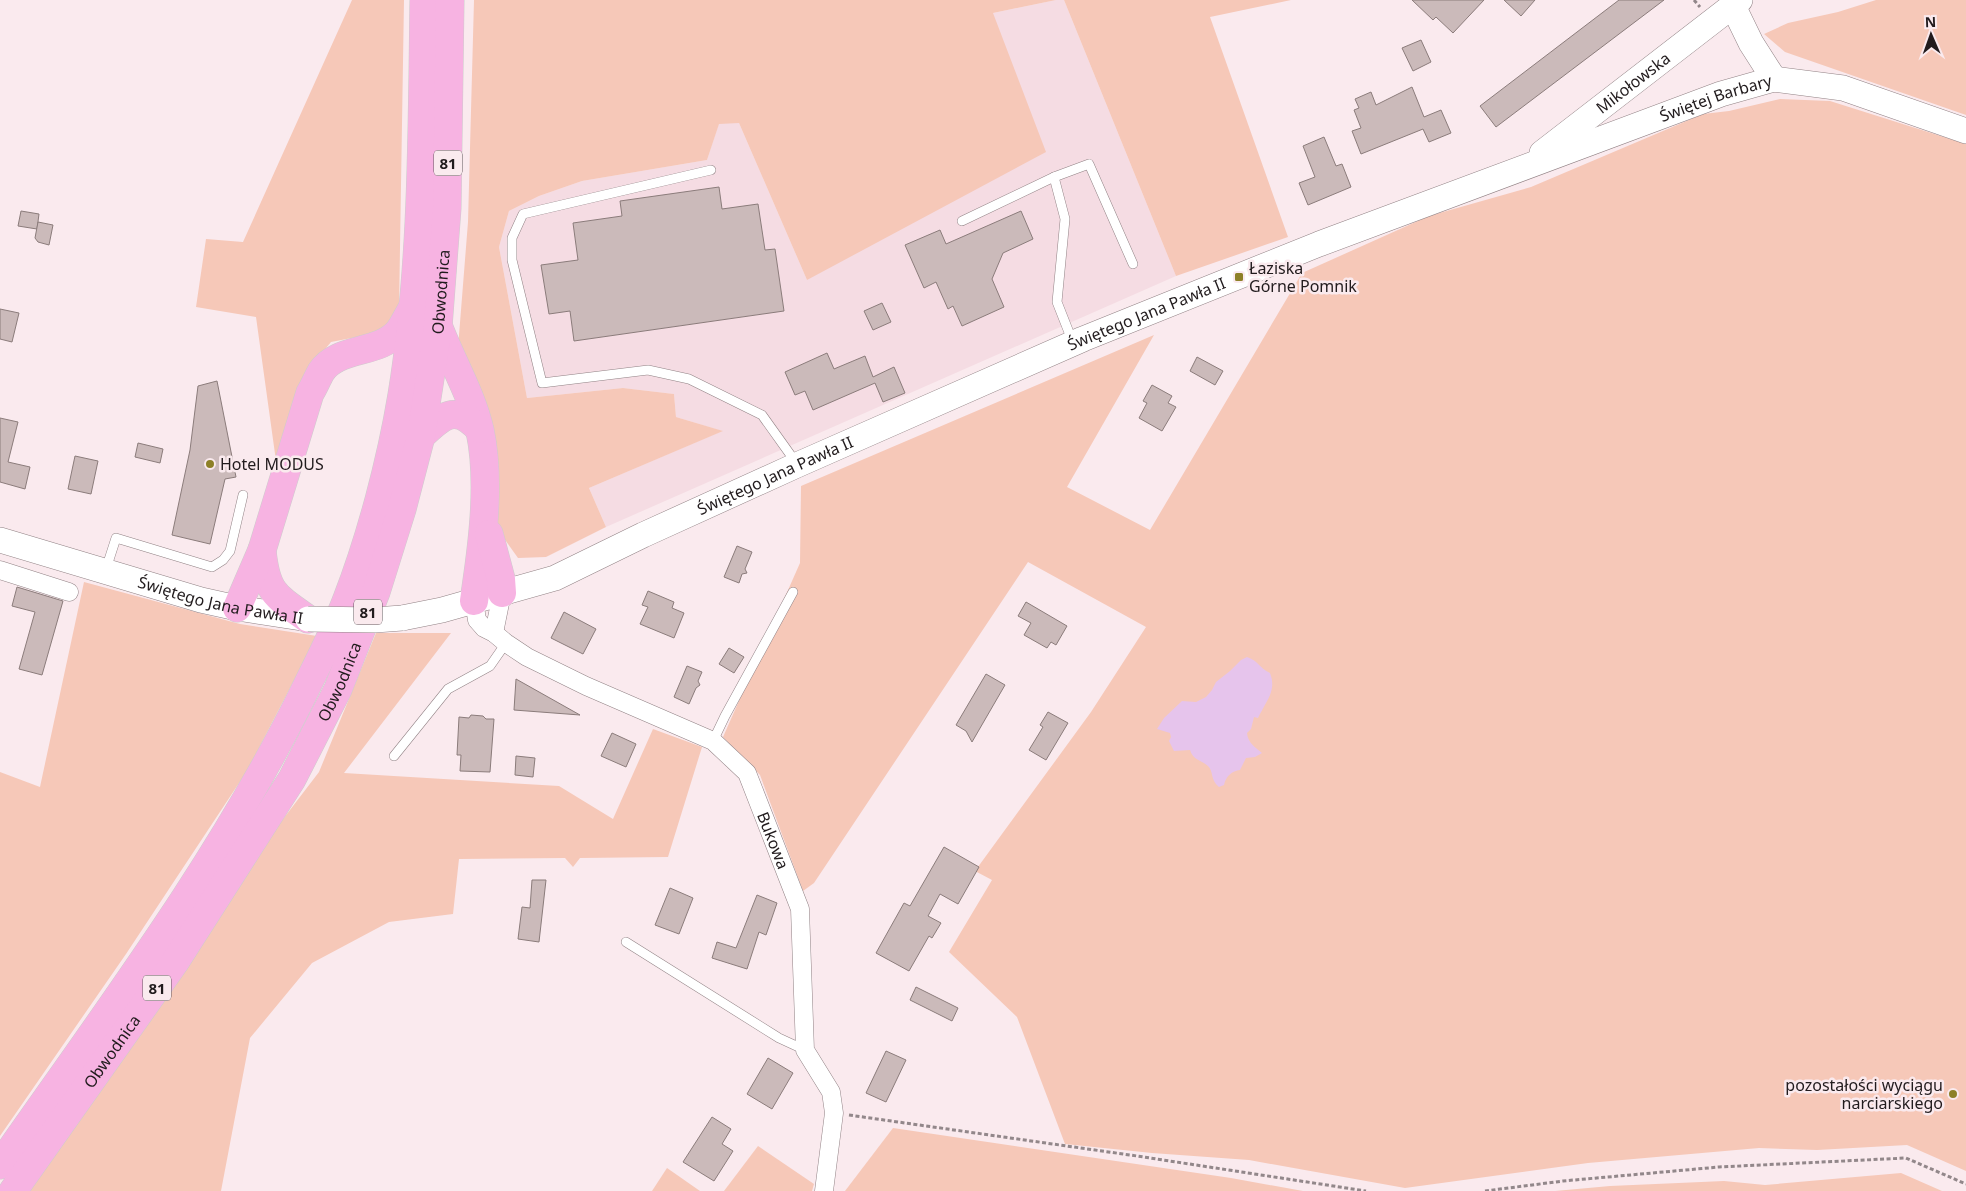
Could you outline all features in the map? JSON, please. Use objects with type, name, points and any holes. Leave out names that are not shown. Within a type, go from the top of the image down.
[{"type":"main road","name":"Obwodnica","points":[[0,1165],[155,944],[213,854],[274,752],[312,675],[348,595],[381,490],[402,398],[415,304],[421,200],[424,0]]},
{"type":"main road","name":"Obwodnica","points":[[13,1191],[175,962],[292,779],[338,689],[376,592],[402,509],[421,436],[438,326],[447,208],[450,0]]},
{"type":"main road","points":[[236,608],[262,550],[310,394],[321,371],[334,360],[381,345],[399,331],[415,304]]},
{"type":"main road","points":[[438,326],[468,395],[479,429],[484,455],[484,515],[480,564],[474,601]]},
{"type":"main road","points":[[362,351],[380,359],[390,372],[402,398]]},
{"type":"main road","points":[[421,436],[439,418],[452,414],[469,418],[479,429]]},
{"type":"main road","points":[[484,515],[501,579],[502,593]]},
{"type":"main road","points":[[262,550],[264,571],[271,589],[278,598],[308,618]]},
{"type":"street","points":[[1736,3],[1752,43],[1774,79]]},
{"type":"street","name":"Mikołowska","points":[[1528,165],[1641,75],[1736,3]]},
{"type":"street","name":"Świętej Barbary","points":[[1528,165],[1721,94],[1774,79],[1843,88],[1966,131]]},
{"type":"street","name":"Świętego Jana Pawła II","points":[[0,540],[201,600],[236,608],[308,618],[375,620],[402,618],[442,610],[555,578],[643,535],[797,465],[1076,342],[1319,244],[1481,185],[1528,165]]},
{"type":"street","points":[[0,570],[70,592]]},
{"type":"street","points":[[500,638],[502,593]]},
{"type":"street","name":"Bukowa","points":[[474,601],[477,620],[484,628],[527,657],[586,686],[713,741],[747,773],[800,909],[805,1050],[831,1092],[834,1113],[824,1191]]},
{"type":"lane","points":[[962,221],[1054,177],[1089,164],[1133,264]]},
{"type":"lane","points":[[711,170],[523,214],[512,238],[512,260],[542,383],[648,370],[689,380],[762,416],[797,465]]},
{"type":"lane","points":[[1054,177],[1065,219],[1057,302],[1070,335],[1076,342]]},
{"type":"lane","points":[[106,572],[116,538],[212,567],[223,560],[230,551],[243,495]]},
{"type":"lane","points":[[713,741],[793,592]]},
{"type":"lane","points":[[394,756],[448,689],[490,666],[500,638]]},
{"type":"lane","points":[[626,942],[779,1038],[805,1050]]},
{"type":"path","points":[[834,1113],[1366,1191]]},
{"type":"path","points":[[1485,1191],[1562,1181],[1719,1166],[1906,1158],[1966,1184]]},
{"type":"shaded area","points":[[352,0],[404,0],[399,310],[386,326],[372,334],[331,342],[312,365],[276,461],[256,317],[196,307],[206,239],[243,242]]},
{"type":"shaded area","points":[[474,0],[1056,0],[993,13],[1046,152],[807,280],[739,123],[719,124],[707,160],[582,181],[539,196],[509,211],[499,247],[527,398],[623,388],[674,394],[676,417],[723,431],[589,488],[606,527],[546,557],[518,558],[496,527],[458,348],[468,222]]},
{"type":"shaded area","points":[[1064,0],[1176,276],[606,527],[589,488],[722,431],[676,417],[674,394],[623,388],[527,398],[499,247],[509,211],[539,196],[582,181],[707,160],[719,123],[739,123],[807,280],[993,13]]},
{"type":"shaded area","points":[[1064,0],[1291,0],[1210,17],[1288,237],[1176,276]]},
{"type":"shaded area","points":[[1876,0],[1966,0],[1966,115],[1785,52],[1764,34],[1788,23],[1838,12]]},
{"type":"shaded area","points":[[1780,99],[1830,101],[1966,144],[1966,1171],[1907,1145],[1817,1150],[1759,1148],[1588,1163],[1405,1188],[1249,1160],[1065,1144],[1017,1017],[949,952],[992,880],[975,871],[1091,712],[1146,627],[1028,562],[814,883],[803,891],[760,775],[723,737],[800,563],[801,486],[1154,335],[1067,487],[1150,530],[1302,273],[1429,216],[1531,187],[1703,114],[1729,111]]},
{"type":"shaded area","points":[[84,582],[240,624],[317,636],[247,771],[126,954],[0,1136],[0,772],[40,787]]},
{"type":"shaded area","points":[[376,633],[451,633],[344,773],[559,786],[613,819],[653,729],[702,747],[668,857],[580,858],[573,867],[565,858],[459,859],[453,914],[389,922],[312,963],[250,1038],[221,1191],[30,1191],[267,840],[319,772]]},
{"type":"shaded area","points":[[1247,657],[1254,660],[1270,673],[1272,679],[1270,696],[1258,718],[1254,717],[1251,729],[1247,733],[1250,742],[1262,753],[1255,757],[1246,758],[1240,770],[1230,774],[1224,785],[1219,787],[1214,782],[1208,766],[1195,758],[1190,750],[1174,751],[1169,741],[1170,733],[1157,729],[1164,718],[1182,701],[1196,702],[1206,697],[1216,682]]},
{"type":"shaded area","points":[[893,1128],[1231,1178],[1303,1191],[845,1191]]},
{"type":"shaded area","points":[[758,1146],[814,1184],[812,1191],[724,1191]]},
{"type":"shaded area","points":[[667,1168],[700,1191],[652,1191]]},
{"type":"shaded area","points":[[1901,1173],[1942,1191],[1555,1191],[1610,1186],[1724,1181],[1765,1185]]},
{"type":"building","points":[[1412,0],[1484,0],[1453,33],[1436,17],[1433,20]]},
{"type":"building","points":[[1504,0],[1535,0],[1521,16]]},
{"type":"building","points":[[1619,0],[1664,0],[1496,127],[1480,106]]},
{"type":"building","points":[[1421,40],[1431,62],[1413,71],[1402,48]]},
{"type":"building","points":[[1412,87],[1424,117],[1441,110],[1451,133],[1429,142],[1423,129],[1361,154],[1352,131],[1361,128],[1354,110],[1359,108],[1355,99],[1371,92],[1376,105]]},
{"type":"building","points":[[1324,137],[1336,166],[1342,164],[1351,187],[1308,205],[1299,183],[1315,177],[1303,146]]},
{"type":"building","points":[[719,187],[722,209],[758,204],[765,250],[775,249],[784,311],[574,341],[570,311],[549,314],[541,265],[578,260],[573,223],[622,216],[620,201]]},
{"type":"building","points":[[21,211],[39,214],[37,229],[18,226]]},
{"type":"building","points":[[1021,211],[1033,239],[1003,253],[992,279],[1004,307],[962,326],[953,306],[948,309],[936,282],[924,288],[905,245],[940,230],[946,244]]},
{"type":"building","points":[[38,222],[53,225],[49,245],[38,242],[35,238]]},
{"type":"building","points":[[882,303],[891,322],[873,330],[864,311]]},
{"type":"building","points":[[0,309],[19,313],[12,342],[0,339]]},
{"type":"building","points":[[827,353],[834,369],[865,356],[873,377],[894,367],[905,393],[883,402],[875,383],[813,410],[805,391],[795,395],[785,372]]},
{"type":"building","points":[[1197,357],[1223,371],[1215,385],[1190,371]]},
{"type":"building","name":"Hotel MODUS","points":[[217,381],[236,477],[225,479],[210,544],[172,535],[190,450],[198,386]]},
{"type":"building","points":[[1152,385],[1172,396],[1168,403],[1176,407],[1162,431],[1139,418],[1147,403],[1143,401]]},
{"type":"building","points":[[0,418],[18,422],[8,462],[30,467],[25,489],[0,482]]},
{"type":"building","points":[[138,443],[163,449],[160,463],[135,457]]},
{"type":"building","points":[[75,456],[98,461],[91,494],[68,489]]},
{"type":"building","points":[[737,546],[752,552],[745,569],[747,573],[742,574],[739,583],[724,577]]},
{"type":"building","points":[[17,587],[63,601],[42,675],[19,669],[35,612],[12,606]]},
{"type":"building","points":[[648,591],[674,602],[672,608],[684,613],[674,638],[640,624],[648,607],[642,605]]},
{"type":"building","points":[[1026,602],[1067,626],[1056,645],[1051,642],[1047,648],[1024,635],[1031,623],[1018,616]]},
{"type":"building","points":[[564,612],[596,629],[583,654],[551,638]]},
{"type":"building","points":[[729,648],[744,657],[734,673],[719,664]]},
{"type":"building","points":[[687,666],[702,672],[698,681],[700,685],[696,688],[689,704],[674,697]]},
{"type":"building","points":[[986,674],[1005,685],[972,742],[966,731],[956,725]]},
{"type":"building","points":[[516,679],[580,715],[514,710]]},
{"type":"building","points":[[1048,712],[1068,723],[1046,760],[1029,750],[1043,727],[1040,725]]},
{"type":"building","points":[[471,715],[494,719],[490,772],[460,771],[461,755],[457,755],[459,717],[469,718]]},
{"type":"building","points":[[612,733],[636,744],[626,767],[601,756]]},
{"type":"building","points":[[516,756],[535,758],[533,777],[515,775]]},
{"type":"building","points":[[944,847],[979,867],[958,904],[940,894],[928,916],[941,923],[932,938],[929,936],[909,971],[876,953],[904,903],[910,906]]},
{"type":"building","points":[[532,880],[546,880],[539,942],[518,939],[522,907],[530,908]]},
{"type":"building","points":[[670,888],[693,898],[679,934],[655,925]]},
{"type":"building","points":[[757,895],[777,903],[766,935],[759,932],[747,969],[712,958],[717,942],[736,948]]},
{"type":"building","points":[[916,987],[958,1008],[952,1021],[910,1000]]},
{"type":"building","points":[[886,1051],[906,1060],[886,1102],[866,1093]]},
{"type":"building","points":[[768,1058],[793,1073],[772,1109],[747,1094]]},
{"type":"building","points":[[712,1117],[731,1129],[722,1144],[733,1151],[714,1181],[683,1162]]},
{"type":"place","name":"Łaziska Górne Pomnik","points":[[1239,277]]},
{"type":"place","name":"Hotel MODUS","points":[[210,464]]},
{"type":"place","name":"pozostałości wyciągu narciarskiego","points":[[1953,1094]]}]
